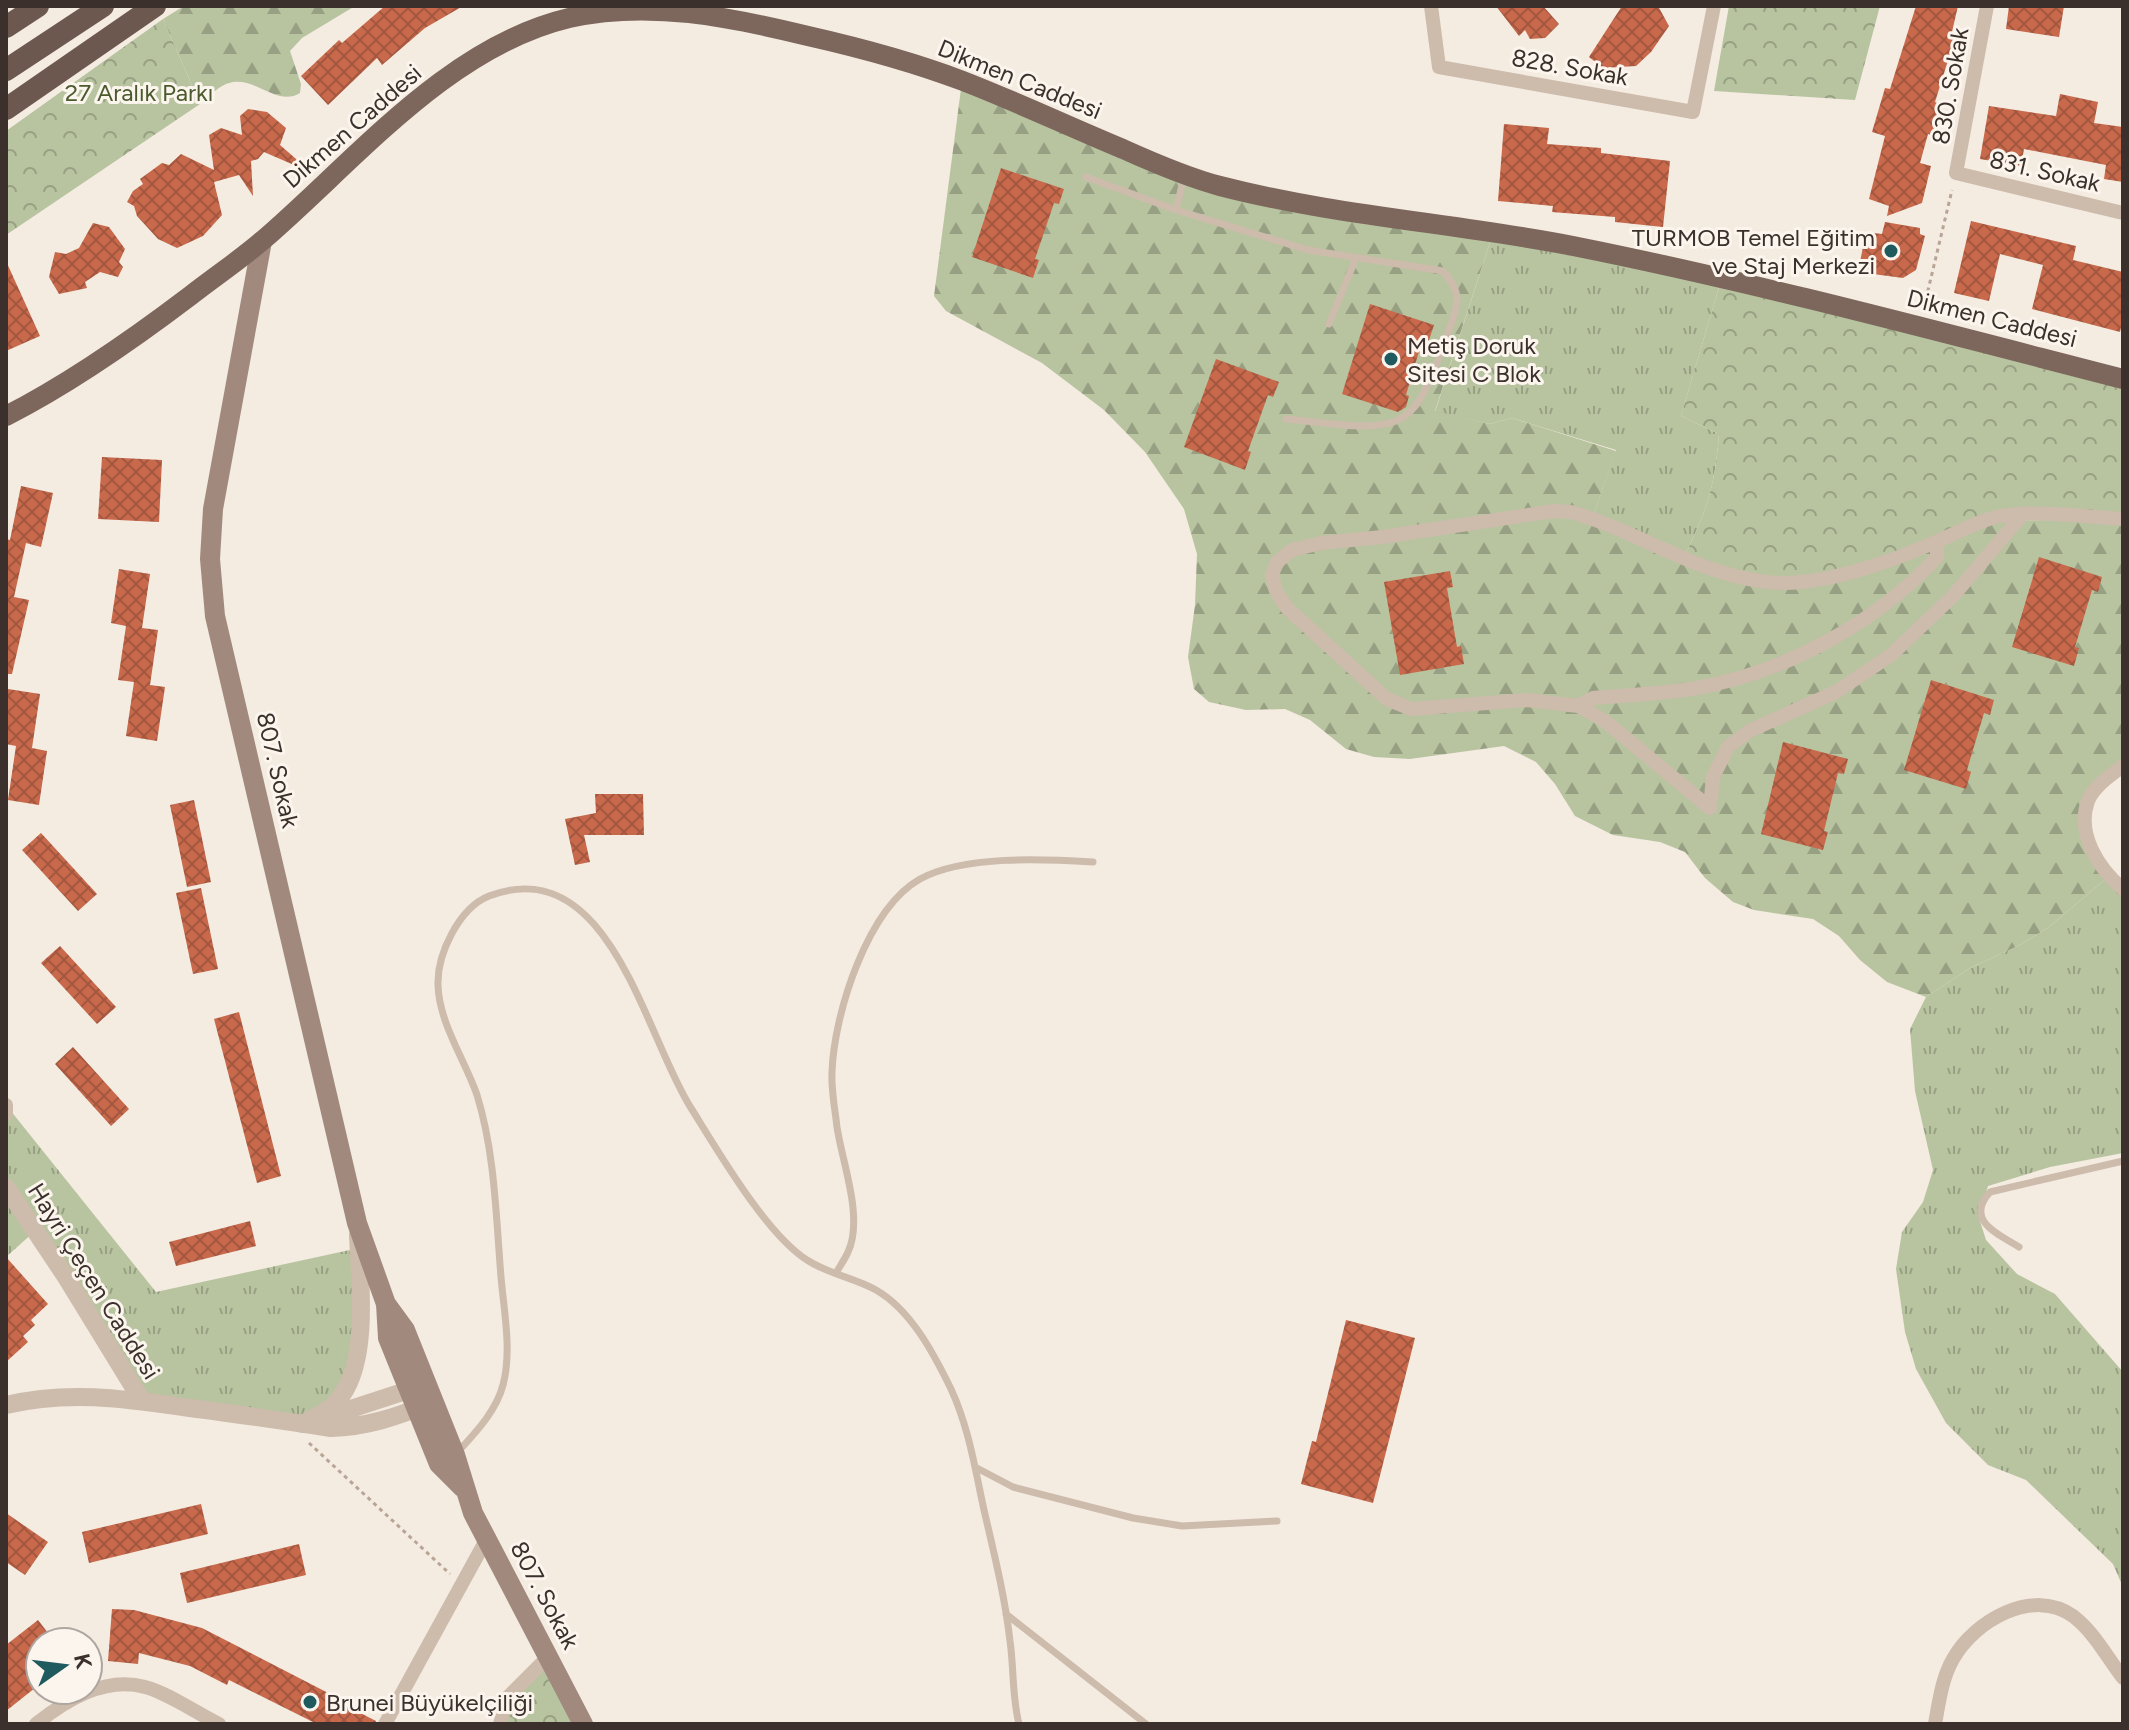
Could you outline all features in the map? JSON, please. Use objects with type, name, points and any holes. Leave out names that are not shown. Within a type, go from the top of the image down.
[{"type":"highway","points":[[6,27],[38,6]]},
{"type":"highway","points":[[6,70],[103,6]]},
{"type":"highway","points":[[6,109],[155,6]]},
{"type":"main road","name":"Dikmen Caddesi","points":[[6,416],[100,361],[262,241],[394,121],[445,80],[490,51],[531,31],[568,18],[628,8],[692,12],[751,22],[893,57],[962,81],[1211,184],[1307,207],[1507,235],[1751,283],[2123,379]]},
{"type":"main road","name":"807. Sokak","points":[[262,241],[213,509],[210,559],[214,602],[230,683],[357,1223],[386,1304],[388,1338],[455,1455],[464,1489],[486,1540],[583,1724]]},
{"type":"main road","name":"807. Sokak","points":[[421,1396],[439,1464],[464,1489]]},
{"type":"street","name":"828. Sokak","points":[[1431,6],[1439,67],[1693,112],[1714,6]]},
{"type":"street","name":"830. Sokak","points":[[1956,173],[1987,6]]},
{"type":"street","name":"831. Sokak","points":[[1956,173],[2123,213]]},
{"type":"street","points":[[2023,514],[1953,596],[1891,655],[1836,692],[1736,740],[1716,766],[1710,808],[1605,721],[1578,706],[1527,700],[1411,709],[1387,699],[1287,608],[1276,591],[1272,575],[1277,562],[1292,550],[1321,543],[1554,511],[1585,516],[1737,576],[1786,583],[1876,564],[1984,521],[2008,515],[2023,514],[2123,519]]},
{"type":"street","points":[[1578,706],[1593,698],[1700,687],[1744,676],[1784,661],[1854,625],[1893,598],[1937,557],[1937,542]]},
{"type":"street","points":[[2123,766],[2102,782],[2088,801],[2085,822],[2089,843],[2099,865],[2123,889]]},
{"type":"street","points":[[6,1105],[6,1114]]},
{"type":"street","name":"Hayri Çeçen Caddesi","points":[[6,1187],[142,1401]]},
{"type":"street","points":[[294,1422],[324,1413],[343,1394],[352,1373],[360,1320],[357,1223]]},
{"type":"street","points":[[6,1405],[45,1397],[78,1395],[294,1422],[421,1396]]},
{"type":"street","points":[[385,1724],[486,1540]]},
{"type":"street","points":[[1935,1724],[1940,1695],[1953,1658],[1969,1638],[1988,1621],[2038,1604],[2070,1614],[2096,1637],[2123,1678]]},
{"type":"street","points":[[500,1724],[508,1697],[548,1657]]},
{"type":"street","points":[[36,1724],[61,1704],[78,1696],[99,1688],[122,1686],[146,1687],[219,1724]]},
{"type":"lane","points":[[1176,210],[1184,175]]},
{"type":"lane","points":[[1086,177],[1176,210],[1308,250],[1443,271],[1455,288],[1457,307],[1422,396],[1408,414],[1383,424],[1286,419]]},
{"type":"lane","points":[[1329,324],[1356,258]]},
{"type":"lane","points":[[836,1273],[850,1250],[853,1228],[832,1072],[842,1011],[860,954],[877,923],[902,891],[921,878],[946,869],[1032,858],[1093,862]]},
{"type":"lane","points":[[455,1455],[482,1426],[502,1389],[507,1355],[493,1174],[478,1099],[446,1020],[438,987],[441,955],[455,926],[484,897],[516,888],[545,891],[575,904],[600,930],[628,974],[686,1102],[729,1168],[780,1234],[806,1260],[877,1290],[904,1313],[928,1347],[951,1390],[970,1441],[1006,1614],[1019,1724]]},
{"type":"lane","points":[[2019,1247],[1993,1231],[1982,1220],[1981,1207],[1990,1192],[2123,1161]]},
{"type":"lane","points":[[975,1467],[1013,1487],[1133,1518],[1182,1526],[1277,1521]]},
{"type":"lane","points":[[1006,1614],[1146,1724]]},
{"type":"path","points":[[1920,327],[1952,190]]},
{"type":"path","points":[[294,1422],[462,1585]]},
{"type":"green space","points":[[184,6],[355,6],[302,38],[290,51],[301,84],[300,93],[282,96],[236,82],[226,84],[200,104],[163,19]]},
{"type":"green space","points":[[1729,6],[1880,6],[1855,100],[1714,91]]},
{"type":"green space","name":"27 Aralık Parkı","points":[[163,19],[200,104],[6,235],[6,131]]},
{"type":"green space","points":[[962,81],[1184,175],[1493,233],[1435,411],[1490,424],[1512,418],[1616,451],[1592,519],[1684,557],[1984,521],[2123,519],[2123,766],[2102,782],[2085,822],[2108,877],[2049,927],[2018,946],[1970,968],[1926,997],[1887,982],[1860,960],[1839,936],[1813,919],[1754,910],[1733,902],[1705,878],[1685,852],[1660,842],[1613,835],[1575,816],[1555,784],[1536,762],[1504,746],[1410,759],[1374,757],[1346,749],[1310,720],[1285,709],[1246,710],[1209,702],[1194,689],[1188,657],[1195,605],[1197,554],[1184,509],[1145,452],[1104,410],[1042,363],[946,311],[934,296]]},
{"type":"green space","points":[[1493,233],[1722,277],[1681,416],[1719,434],[1709,498],[1684,557],[1592,519],[1616,450],[1512,418],[1490,424],[1435,412]]},
{"type":"green space","points":[[1722,277],[2123,379],[2123,519],[2023,514],[1937,542],[1786,583],[1684,557],[1709,498],[1719,434],[1681,416]]},
{"type":"green space","points":[[2108,877],[2123,889],[2123,1153],[2050,1167],[1988,1186],[1978,1215],[1986,1240],[2017,1274],[2055,1294],[2123,1372],[2123,1587],[2113,1564],[2026,1480],[1988,1465],[1946,1423],[1916,1369],[1905,1332],[1896,1269],[1902,1232],[1923,1202],[1933,1170],[1915,1091],[1910,1029],[1926,997],[1970,968],[2018,946],[2049,927]]},
{"type":"green space","points":[[6,1105],[156,1292],[359,1248],[347,1386],[302,1424],[142,1401],[35,1231],[6,1257]]},
{"type":"green space","points":[[548,1657],[583,1724],[500,1724],[502,1712]]},
{"type":"building","points":[[385,6],[463,6],[425,28],[382,65],[377,58],[328,105],[301,76],[339,40],[342,43]]},
{"type":"building","points":[[1496,6],[1543,6],[1559,24],[1545,38],[1530,39],[1525,30],[1519,36]]},
{"type":"building","points":[[1622,6],[1658,6],[1669,26],[1651,52],[1636,66],[1603,68],[1589,57]]},
{"type":"building","points":[[1916,6],[1958,6],[1951,36],[1955,38],[1935,102],[1935,111],[1941,113],[1934,136],[1928,134],[1920,163],[1931,166],[1922,203],[1887,216],[1889,206],[1869,199],[1885,136],[1872,132],[1885,88],[1890,89]]},
{"type":"building","points":[[2009,6],[2064,6],[2059,37],[2006,29]]},
{"type":"building","points":[[2060,94],[2098,102],[2094,123],[2123,127],[2123,182],[2104,179],[2106,165],[2024,149],[2021,166],[1980,159],[1989,106],[2056,116]]},
{"type":"building","points":[[248,109],[267,112],[286,128],[280,145],[303,165],[301,168],[264,152],[251,161],[253,196],[239,175],[214,182],[222,215],[203,236],[177,248],[158,239],[137,216],[134,206],[127,202],[133,191],[143,184],[140,179],[162,163],[169,165],[181,154],[214,170],[209,135],[221,128],[242,135],[240,116]]},
{"type":"building","points":[[1504,124],[1549,128],[1547,144],[1601,148],[1601,153],[1670,161],[1663,227],[1615,222],[1615,217],[1552,212],[1553,206],[1498,201]]},
{"type":"building","points":[[1001,168],[1064,189],[1059,204],[1054,203],[1035,259],[1039,260],[1033,278],[972,257]]},
{"type":"building","points":[[1971,221],[2076,246],[2073,260],[2123,272],[2120,332],[2032,309],[2043,265],[2000,254],[1989,301],[1954,293]]},
{"type":"building","name":"TURMOB Temel Eğitim ve Staj Merkezi","points":[[1885,222],[1920,228],[1920,234],[1925,236],[1916,270],[1903,278],[1858,272],[1866,232],[1882,234]]},
{"type":"building","points":[[93,223],[109,227],[125,249],[119,262],[123,267],[118,277],[100,272],[85,282],[87,288],[59,294],[49,277],[55,252],[66,254],[79,248]]},
{"type":"building","points":[[6,261],[40,336],[6,351]]},
{"type":"building","name":"Metiş Doruk Sitesi C Blok","points":[[1370,304],[1434,325],[1429,340],[1423,338],[1406,395],[1409,396],[1406,407],[1398,412],[1342,394]]},
{"type":"building","points":[[1216,359],[1279,382],[1273,397],[1268,395],[1248,451],[1251,452],[1245,470],[1184,447]]},
{"type":"building","points":[[102,457],[162,460],[159,522],[98,519]]},
{"type":"building","points":[[21,486],[53,493],[41,547],[26,543],[14,597],[29,600],[12,674],[6,674],[6,539],[10,540]]},
{"type":"building","points":[[2039,557],[2102,577],[2098,592],[2092,590],[2075,647],[2079,648],[2074,666],[2012,647]]},
{"type":"building","points":[[119,569],[150,574],[142,628],[158,630],[150,685],[165,687],[157,741],[126,736],[134,682],[118,680],[126,626],[111,623]]},
{"type":"building","points":[[1450,571],[1453,587],[1447,588],[1457,647],[1461,646],[1464,664],[1400,675],[1384,582]]},
{"type":"building","points":[[1931,680],[1994,700],[1990,715],[1984,713],[1967,770],[1971,772],[1966,789],[1904,770]]},
{"type":"building","points":[[8,689],[40,694],[32,748],[47,751],[39,805],[8,800],[16,746],[6,744]]},
{"type":"building","points":[[1783,742],[1848,759],[1844,774],[1838,773],[1824,831],[1828,832],[1823,850],[1761,834]]},
{"type":"building","points":[[595,794],[643,794],[644,835],[584,835],[590,862],[575,865],[565,819],[596,813]]},
{"type":"building","points":[[194,800],[211,882],[187,887],[170,805]]},
{"type":"building","points":[[41,833],[97,894],[78,911],[22,850]]},
{"type":"building","points":[[201,888],[218,969],[193,974],[176,893]]},
{"type":"building","points":[[60,946],[116,1007],[97,1024],[41,963]]},
{"type":"building","points":[[239,1012],[281,1176],[257,1183],[214,1019]]},
{"type":"building","points":[[73,1047],[129,1109],[111,1126],[55,1064]]},
{"type":"building","points":[[250,1221],[256,1246],[176,1266],[169,1242]]},
{"type":"building","points":[[6,1257],[48,1304],[31,1320],[35,1325],[23,1336],[28,1342],[6,1362]]},
{"type":"building","points":[[1346,1320],[1415,1338],[1373,1503],[1301,1484],[1312,1441],[1316,1442]]},
{"type":"building","points":[[201,1504],[208,1534],[89,1563],[82,1532]]},
{"type":"building","points":[[6,1513],[48,1542],[25,1575],[6,1562]]},
{"type":"building","points":[[299,1544],[306,1575],[187,1603],[180,1573]]},
{"type":"building","points":[[112,1609],[134,1610],[202,1628],[334,1696],[333,1699],[376,1721],[375,1724],[317,1724],[229,1680],[227,1685],[190,1666],[139,1653],[138,1664],[108,1661]]},
{"type":"building","points":[[24,1631],[24,1697],[6,1711],[6,1645]]},
{"type":"place","name":"TURMOB Temel Eğitim ve Staj Merkezi","points":[[1891,251]]},
{"type":"place","name":"Metiş Doruk Sitesi C Blok","points":[[1391,359]]},
{"type":"place","name":"Brunei Büyükelçiliği","points":[[310,1702]]}]
